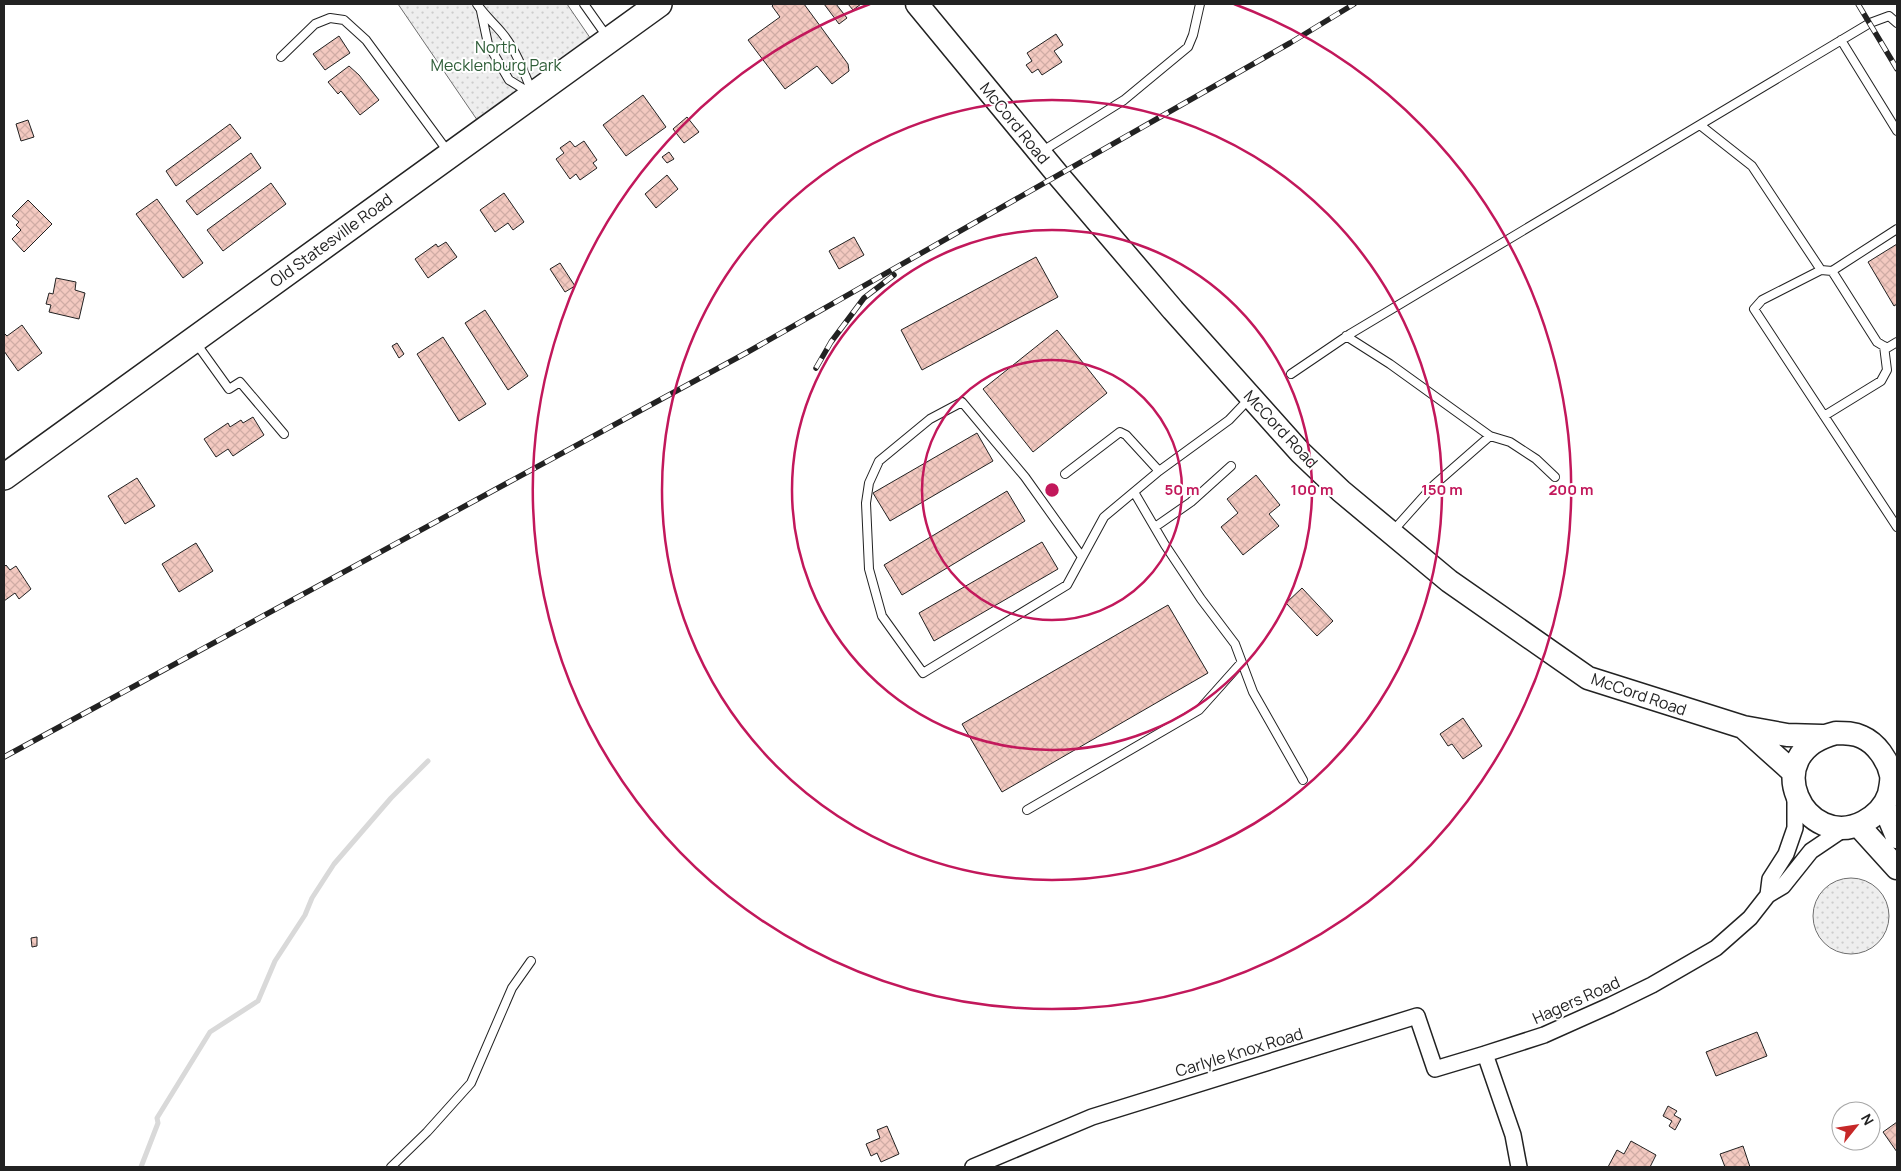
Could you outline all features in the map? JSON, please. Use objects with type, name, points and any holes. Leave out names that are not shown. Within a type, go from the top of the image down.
[{"type":"main road","name":"Old Statesville Road","points":[[4,477],[659,4]]},
{"type":"street","name":"McCord Road","points":[[917,4],[1173,310],[1300,452],[1341,491],[1449,581],[1588,678],[1690,712],[1743,727],[1788,735],[1822,736],[1836,732],[1850,733],[1863,737],[1874,745],[1883,756],[1891,776],[1884,806]]},
{"type":"street","name":"McCord Road","points":[[1743,727],[1794,782],[1800,804],[1808,815],[1826,825],[1852,827]]},
{"type":"street","points":[[1794,782],[1802,753],[1810,743],[1822,736]]},
{"type":"street","name":"Hagers Road","points":[[1768,895],[1770,879],[1786,854],[1795,828],[1794,782]]},
{"type":"street","points":[[1897,837],[1884,806],[1870,819],[1852,827],[1897,868]]},
{"type":"street","name":"Hagers Road","points":[[1485,1054],[1544,1035],[1611,1005],[1716,948],[1750,918],[1768,895],[1783,886],[1811,850],[1852,827]]},
{"type":"street","name":"Carlyle Knox Road","points":[[974,1167],[1092,1117],[1416,1016],[1435,1069],[1485,1054]]},
{"type":"street","points":[[1485,1054],[1513,1135],[1519,1167]]},
{"type":"lane","points":[[584,4],[609,39]]},
{"type":"lane","points":[[1040,153],[1124,100],[1188,47],[1200,4]]},
{"type":"lane","points":[[479,7],[488,44],[509,80],[532,95]]},
{"type":"lane","points":[[479,7],[503,34],[522,66],[532,95]]},
{"type":"lane","points":[[1291,374],[1346,336],[1842,40],[1870,24],[1889,16],[1897,23]]},
{"type":"lane","points":[[280,56],[315,24],[330,18],[344,20],[366,40],[450,154]]},
{"type":"lane","points":[[1842,40],[1897,131]]},
{"type":"lane","points":[[1700,125],[1752,166],[1821,270]]},
{"type":"lane","points":[[1897,229],[1832,271],[1821,270],[1762,300],[1754,309],[1897,527]]},
{"type":"lane","points":[[1832,271],[1877,342],[1887,348],[1897,342]]},
{"type":"lane","points":[[1346,336],[1390,364],[1490,436],[1510,442],[1536,459],[1555,476]]},
{"type":"lane","points":[[194,340],[229,389],[240,382],[284,434]]},
{"type":"lane","points":[[1824,416],[1881,381],[1887,370],[1884,346]]},
{"type":"lane","points":[[1082,557],[1025,476],[962,402],[930,418],[879,461],[869,483],[866,503],[869,569],[882,616],[923,672],[1067,585],[1104,518],[1159,471],[1229,420],[1250,397]]},
{"type":"lane","points":[[1065,474],[1120,432],[1126,435],[1159,471]]},
{"type":"lane","points":[[1392,533],[1434,485],[1490,436]]},
{"type":"lane","points":[[1154,527],[1192,502],[1231,466]]},
{"type":"lane","points":[[1134,492],[1154,527],[1201,599],[1234,644],[1253,692],[1303,780]]},
{"type":"lane","points":[[1027,810],[1199,710],[1241,663]]},
{"type":"lane","points":[[391,1167],[427,1132],[471,1082],[512,988],[531,961]]},
{"type":"green space","name":"North Mecklenburg Park","points":[[398,4],[567,4],[597,48],[484,130]]},
{"type":"green space","points":[[1844,878],[1858,878],[1872,884],[1883,895],[1889,909],[1886,931],[1878,943],[1858,954],[1844,954],[1830,948],[1819,937],[1813,923],[1813,909],[1819,895],[1830,884]]},
{"type":"building","points":[[774,4],[804,4],[848,64],[849,71],[832,84],[817,66],[785,89],[748,40],[780,17],[772,6]]},
{"type":"building","points":[[824,4],[836,4],[847,18],[839,24]]},
{"type":"building","points":[[848,4],[861,4],[853,10]]},
{"type":"building","points":[[1056,34],[1063,45],[1054,51],[1062,62],[1042,75],[1038,69],[1032,73],[1026,65],[1032,61],[1027,53]]},
{"type":"building","points":[[339,36],[350,53],[325,70],[313,54]]},
{"type":"building","points":[[349,66],[359,75],[379,100],[360,115],[341,91],[338,94],[328,82]]},
{"type":"building","points":[[643,95],[666,127],[626,156],[603,125]]},
{"type":"building","points":[[687,117],[699,132],[684,143],[673,129]]},
{"type":"building","points":[[28,120],[34,137],[21,141],[16,124]]},
{"type":"building","points":[[230,124],[241,138],[176,186],[166,171]]},
{"type":"building","points":[[570,141],[575,147],[584,141],[597,160],[593,163],[597,168],[580,180],[576,174],[570,179],[556,159],[564,153],[560,148]]},
{"type":"building","points":[[669,152],[674,159],[667,163],[662,157]]},
{"type":"building","points":[[251,153],[261,168],[197,215],[186,201]]},
{"type":"building","points":[[667,175],[678,189],[656,208],[645,194]]},
{"type":"building","points":[[271,183],[286,204],[223,251],[207,230]]},
{"type":"building","points":[[504,193],[524,222],[513,230],[508,223],[495,232],[480,210]]},
{"type":"building","points":[[157,199],[203,263],[183,278],[136,214]]},
{"type":"building","points":[[28,200],[52,224],[24,252],[12,239],[21,230],[16,225],[19,222],[12,216]]},
{"type":"building","points":[[854,237],[864,255],[839,269],[829,251]]},
{"type":"building","points":[[446,242],[457,257],[428,278],[415,259],[436,244],[438,247]]},
{"type":"building","points":[[1897,244],[1897,304],[1894,306],[1868,262]]},
{"type":"building","points":[[1036,257],[1058,297],[922,370],[901,330]]},
{"type":"building","points":[[560,263],[575,286],[565,292],[550,269]]},
{"type":"building","points":[[56,278],[76,282],[75,290],[85,293],[79,319],[49,312],[51,305],[46,304],[49,293],[53,294]]},
{"type":"building","points":[[485,310],[528,376],[508,390],[465,323]]},
{"type":"building","points":[[22,325],[42,353],[18,371],[4,351],[4,333],[7,336]]},
{"type":"building","points":[[1057,330],[1107,393],[1033,452],[983,389]]},
{"type":"building","points":[[443,337],[486,404],[459,421],[417,354]]},
{"type":"building","points":[[397,343],[404,354],[399,358],[392,346]]},
{"type":"building","points":[[253,417],[264,435],[233,456],[228,449],[216,457],[204,439],[228,423],[230,427],[241,420],[243,423]]},
{"type":"building","points":[[977,433],[993,461],[890,521],[873,493]]},
{"type":"building","points":[[1256,475],[1280,505],[1269,514],[1279,526],[1243,555],[1221,527],[1238,513],[1227,499]]},
{"type":"building","points":[[137,478],[155,506],[125,524],[108,496]]},
{"type":"building","points":[[1007,491],[1025,521],[902,595],[884,565]]},
{"type":"building","points":[[1042,542],[1058,569],[934,641],[919,613]]},
{"type":"building","points":[[196,543],[213,571],[179,592],[162,564]]},
{"type":"building","points":[[6,565],[10,570],[16,566],[31,589],[19,599],[15,593],[4,601],[4,567]]},
{"type":"building","points":[[1302,588],[1333,621],[1317,636],[1286,603]]},
{"type":"building","points":[[1168,605],[1208,673],[1002,792],[962,724]]},
{"type":"building","points":[[1463,718],[1482,746],[1463,759],[1452,744],[1448,746],[1440,734]]},
{"type":"building","points":[[37,937],[37,946],[32,947],[31,938]]},
{"type":"building","points":[[1757,1032],[1767,1056],[1716,1076],[1706,1052]]},
{"type":"building","points":[[1668,1106],[1677,1111],[1674,1115],[1681,1119],[1675,1130],[1669,1126],[1672,1121],[1663,1116]]},
{"type":"building","points":[[1897,1122],[1897,1152],[1883,1132]]},
{"type":"building","points":[[887,1126],[899,1154],[881,1162],[877,1153],[871,1156],[866,1144],[880,1138],[877,1130]]},
{"type":"building","points":[[1631,1141],[1656,1155],[1650,1167],[1608,1167],[1617,1150],[1624,1154]]},
{"type":"building","points":[[1743,1146],[1750,1167],[1725,1167],[1720,1154]]},
{"type":"waterway","points":[[141,1167],[158,1123],[157,1118],[210,1032],[258,1001],[275,961],[305,915],[312,898],[334,864],[391,798],[428,761]]},
{"type":"railway","points":[[4,757],[746,353],[1290,43],[1354,4]]},
{"type":"railway","points":[[1858,4],[1897,69]]},
{"type":"railway","points":[[816,368],[831,342],[864,298],[894,275]]}]
